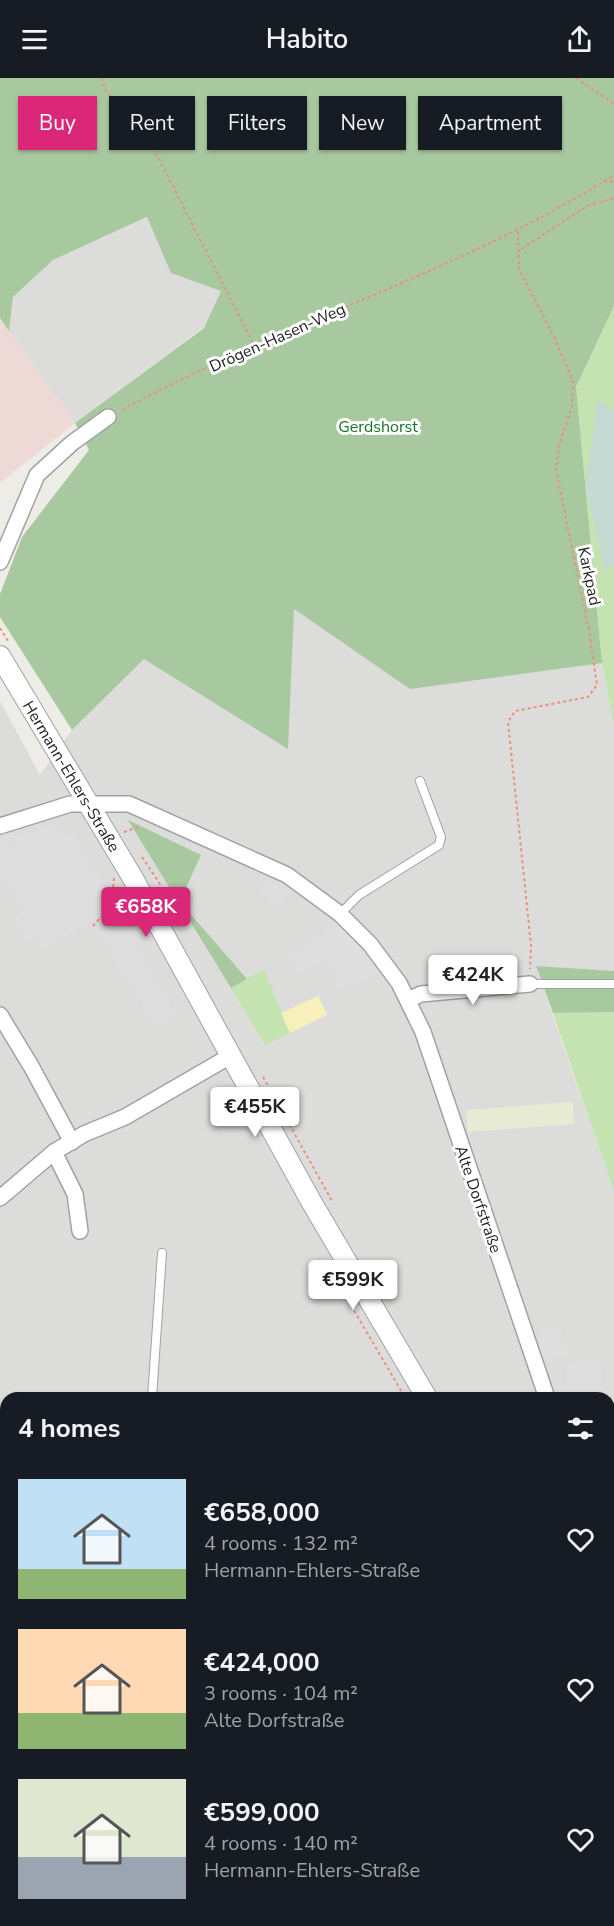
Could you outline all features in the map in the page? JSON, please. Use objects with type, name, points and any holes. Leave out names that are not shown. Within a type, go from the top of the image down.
[{"type":"street","points":[[0,562],[37,475],[72,443],[108,417]]},
{"type":"street","name":"Hermann-Ehlers-Straße","points":[[0,656],[90,804],[232,1055],[312,1203],[423,1392]]},
{"type":"street","name":"Alte Dorfstraße","points":[[0,826],[70,804],[135,806],[287,875],[340,914],[370,944],[408,1000],[423,1032],[545,1392]]},
{"type":"street","points":[[408,1000],[421,994],[530,984]]},
{"type":"street","points":[[0,1016],[32,1066],[34,1075],[72,1142]]},
{"type":"street","points":[[0,1198],[54,1152],[89,1131],[125,1117],[232,1055]]},
{"type":"street","points":[[54,1152],[75,1194],[80,1231]]},
{"type":"lane","points":[[340,914],[359,895],[439,845],[441,837],[420,781]]},
{"type":"lane","points":[[530,984],[614,984]]},
{"type":"lane","points":[[152,1392],[162,1253]]},
{"type":"path","points":[[101,78],[107,93],[136,114],[255,347]]},
{"type":"path","points":[[576,78],[614,104]]},
{"type":"path","name":"Drögen-Hasen-Weg","points":[[108,417],[151,394],[518,231],[614,175]]},
{"type":"path","points":[[604,181],[614,182]]},
{"type":"path","points":[[517,252],[587,206],[614,196]]},
{"type":"path","name":"Karkpad","points":[[518,231],[519,269],[554,337],[573,381],[572,406],[559,446],[556,470],[590,636],[597,685],[588,697],[515,711],[508,722],[531,945],[530,984]]},
{"type":"path","points":[[116,876],[112,883],[118,908]]},
{"type":"path","points":[[93,926],[100,918],[124,904]]},
{"type":"shaded area","points":[[148,217],[171,273],[222,290],[204,327],[75,423],[9,331],[13,297],[53,260]]},
{"type":"shaded area","points":[[0,318],[75,423],[0,483]]},
{"type":"shaded area","points":[[597,400],[614,411],[614,565],[605,572],[586,485]]},
{"type":"shaded area","points":[[294,609],[410,688],[602,663],[614,725],[614,971],[536,967],[614,1192],[614,1392],[0,1392],[0,701],[40,775],[72,730],[144,659]]},
{"type":"shaded area","points":[[59,824],[63,836],[74,835],[176,1015],[154,1026],[93,920],[42,949],[34,935],[25,940],[13,918],[22,912],[2,876],[0,844],[9,841],[17,848],[15,839]]},
{"type":"shaded area","points":[[269,880],[289,893],[275,906],[259,888]]},
{"type":"shaded area","points":[[338,925],[384,973],[339,987],[326,959],[296,973],[288,956]]},
{"type":"shaded area","points":[[561,1328],[566,1354],[543,1358],[538,1333]]},
{"type":"shaded area","points":[[599,1359],[605,1390],[569,1392],[564,1366]]},
{"type":"green space","name":"Gerdshorst","points":[[0,78],[614,78],[614,306],[576,387],[602,663],[410,689],[294,609],[288,749],[144,659],[72,730],[0,617],[0,594],[22,537],[89,450],[75,423],[204,328],[221,291],[171,273],[147,217],[53,260],[13,297],[9,331],[0,318]]},
{"type":"green space","points":[[614,306],[614,725],[602,663],[576,387]]},
{"type":"green space","points":[[128,820],[201,855],[184,892],[186,909],[247,979],[231,988]]},
{"type":"green space","points":[[536,966],[614,971],[614,1012],[553,1013]]},
{"type":"green space","points":[[264,969],[290,1033],[265,1045],[231,988]]},
{"type":"green space","points":[[614,1012],[614,1192],[553,1013]]},
{"type":"green space","points":[[573,1102],[574,1124],[468,1132],[466,1110]]},
{"type":"sand","points":[[318,996],[327,1015],[290,1033],[281,1013]]}]
